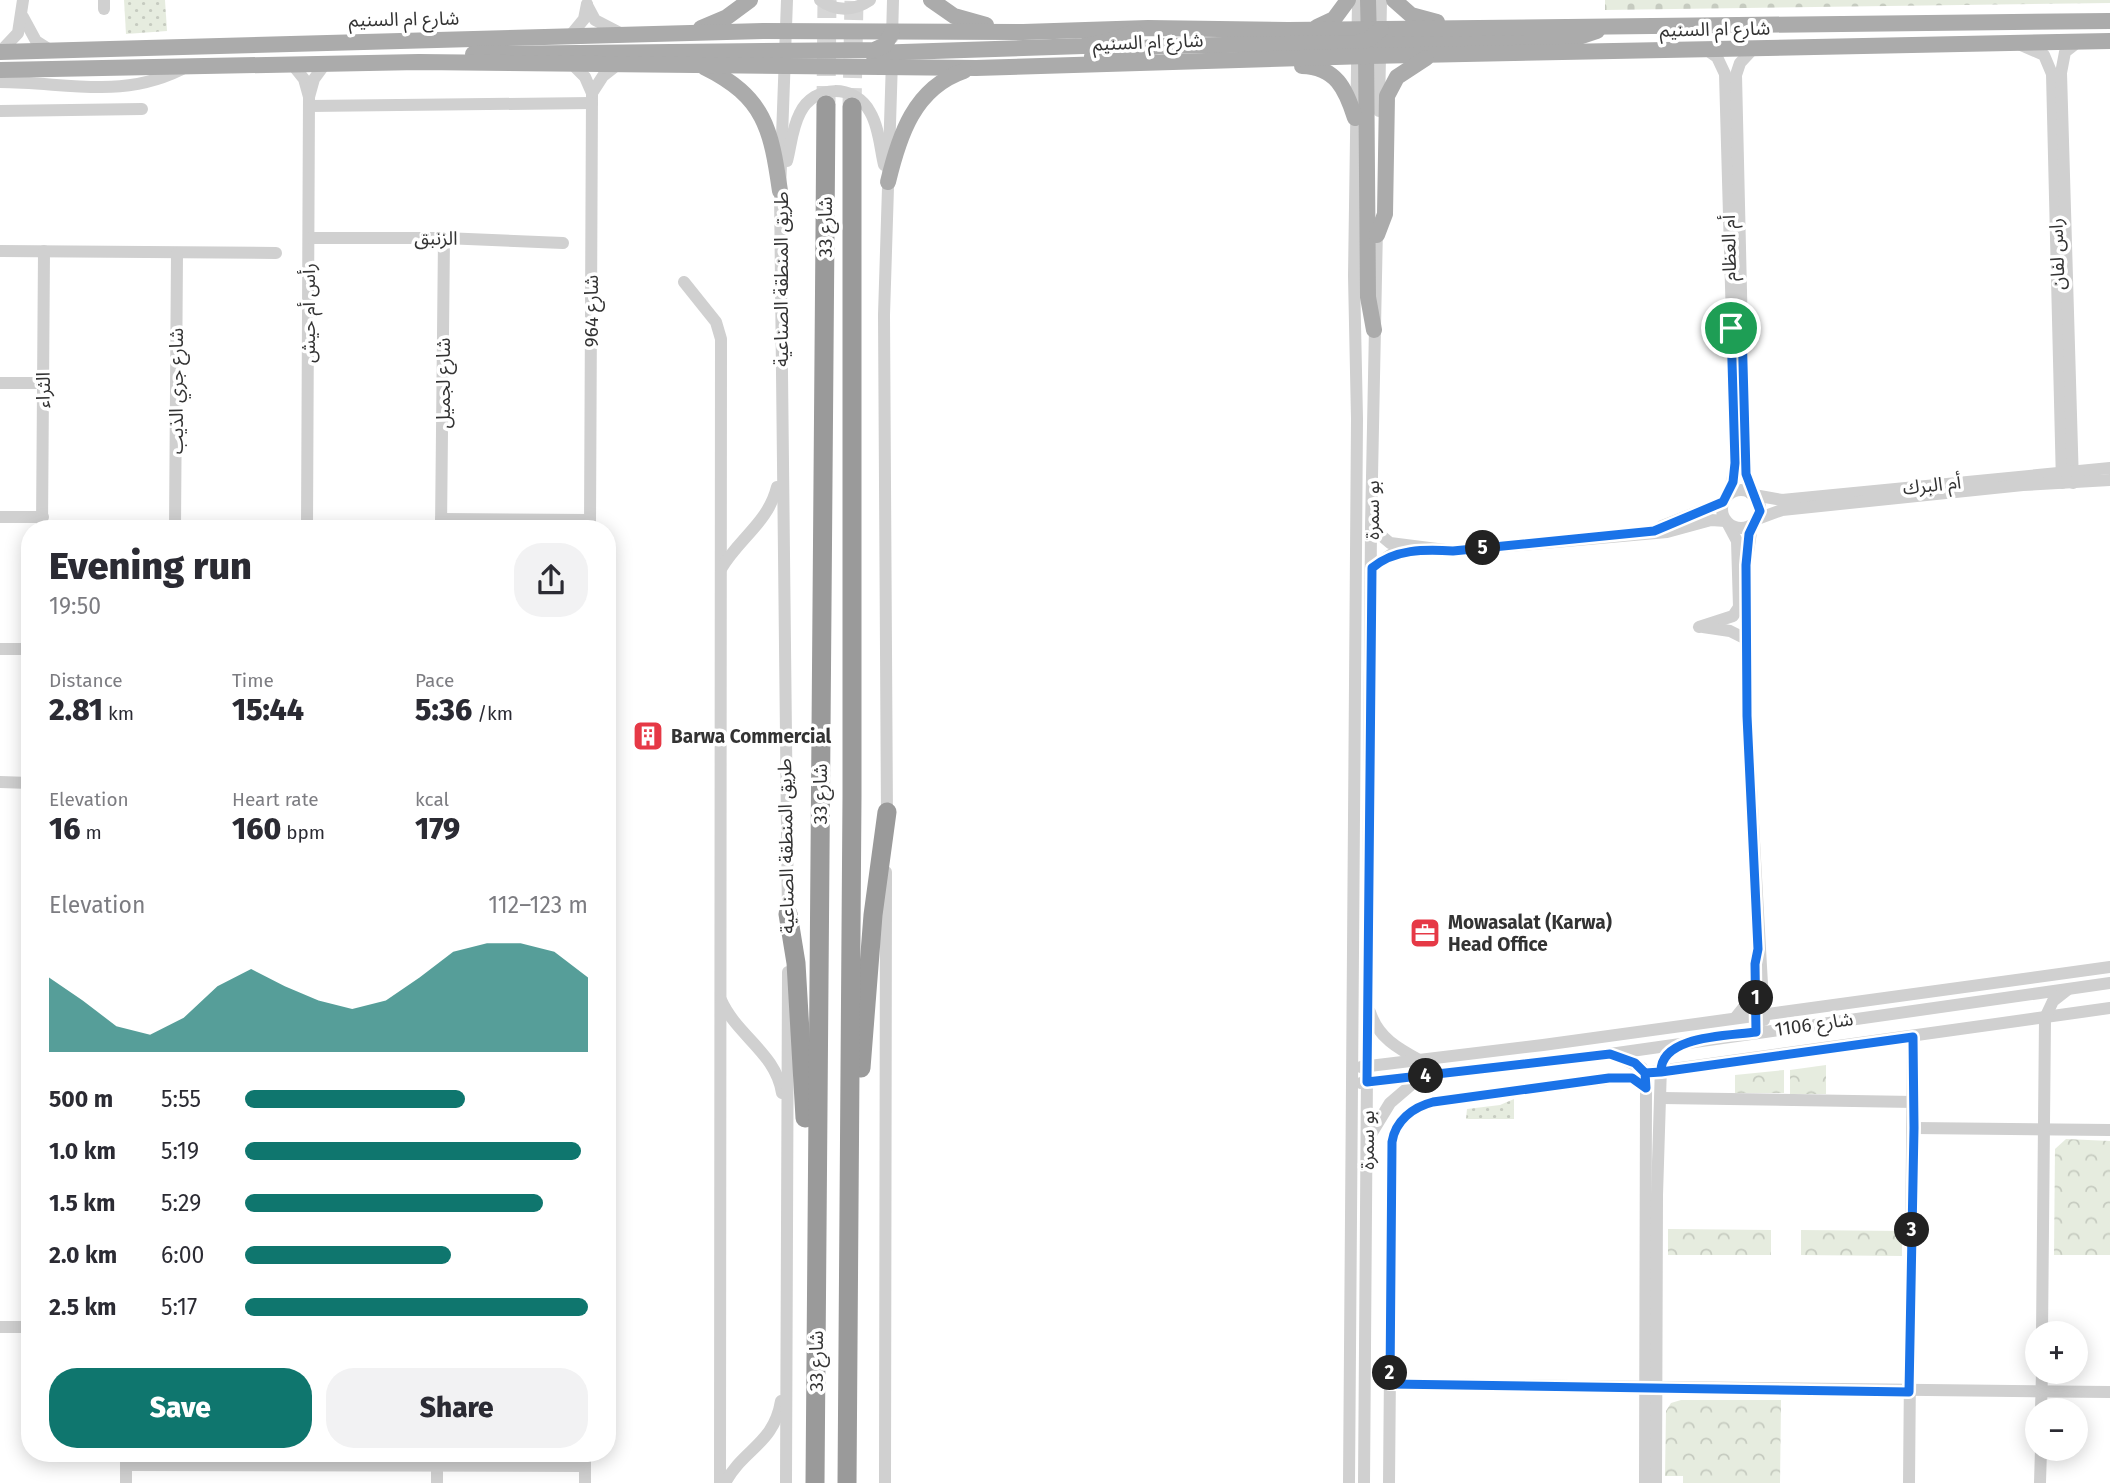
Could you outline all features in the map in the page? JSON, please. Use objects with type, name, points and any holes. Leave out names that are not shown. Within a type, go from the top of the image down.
[{"type":"highway","name":"شارع 33","points":[[815,1483],[826,105]]},
{"type":"highway","name":"شارع 33","points":[[846,1483],[852,107]]},
{"type":"highway","points":[[849,1166],[887,812]]},
{"type":"highway","points":[[788,914],[796,963],[807,1166],[817,1219]]},
{"type":"main road","points":[[686,33],[727,18],[750,0]]},
{"type":"main road","points":[[931,0],[954,16],[1023,32]]},
{"type":"main road","points":[[1288,30],[1323,26],[1342,11],[1348,0]]},
{"type":"main road","points":[[1368,0],[1368,297],[1374,330]]},
{"type":"main road","points":[[1394,0],[1411,15],[1467,27]]},
{"type":"main road","name":"شارع ام السنيم","points":[[0,70],[419,62],[785,67],[892,60],[976,68],[1024,67],[1224,61],[1368,43],[1467,27],[2110,21]]},
{"type":"main road","points":[[1024,67],[1158,46],[1576,38],[1613,26]]},
{"type":"main road","points":[[892,60],[1083,46],[1107,42],[1148,27]]},
{"type":"main road","name":"شارع ام السنيم","points":[[0,52],[622,34],[787,31],[1023,32],[1148,27],[1288,30],[1430,56],[2110,41]]},
{"type":"main road","points":[[419,62],[498,52],[874,50],[885,45],[892,32]]},
{"type":"main road","points":[[1377,235],[1385,214],[1387,96],[1397,77],[1430,56]]},
{"type":"main road","points":[[1224,61],[1254,67],[1307,66],[1331,72],[1345,91],[1355,118]]},
{"type":"main road","points":[[700,65],[733,83],[758,108],[770,135],[780,191]]},
{"type":"main road","points":[[888,182],[901,135],[924,96],[952,76],[976,68]]},
{"type":"street","points":[[0,52],[13,41],[23,16],[23,0]]},
{"type":"street","name":"طريق المنطقة الصناعية","points":[[786,1483],[788,914],[781,473],[780,191],[787,0]]},
{"type":"street","points":[[820,0],[843,9],[856,7],[870,0]]},
{"type":"street","points":[[885,1483],[887,812],[884,315],[893,0]]},
{"type":"street","name":"بو سمرة","points":[[1358,0],[1368,43],[1377,235],[1371,527],[1364,1483]]},
{"type":"street","name":"بو سمرة","points":[[1349,1483],[1357,433],[1355,118],[1368,43],[1381,0]]},
{"type":"street","points":[[587,2],[595,20],[622,34]]},
{"type":"street","points":[[570,36],[584,19],[587,2]]},
{"type":"street","points":[[23,16],[36,41],[51,51]]},
{"type":"street","name":"راس لفان","points":[[2068,477],[2061,73],[2065,52],[2079,41]]},
{"type":"street","name":"راس لفان","points":[[2017,43],[2044,55],[2052,74],[2068,477]]},
{"type":"street","name":"أم العظام","points":[[1726,498],[1735,463],[1736,75],[1740,63],[1753,48]]},
{"type":"street","name":"أم العظام","points":[[1707,50],[1717,57],[1725,74],[1745,464],[1752,494]]},
{"type":"street","name":"رأس أم حيش","points":[[292,64],[304,79],[309,102]]},
{"type":"street","name":"رأس أم حيش","points":[[307,520],[309,102],[314,79],[325,64]]},
{"type":"street","points":[[573,65],[585,77],[592,98]]},
{"type":"street","points":[[592,98],[603,76],[617,65]]},
{"type":"street","name":"شارع ام السنيم","points":[[0,82],[50,83],[111,89],[156,81],[188,66]]},
{"type":"street","points":[[95,89],[104,110]]},
{"type":"street","points":[[104,110],[111,89]]},
{"type":"street","points":[[780,191],[801,111],[813,98],[833,91],[854,95],[871,112],[888,182]]},
{"type":"street","points":[[309,102],[592,98]]},
{"type":"street","name":"شارع 964","points":[[590,520],[592,98]]},
{"type":"street","points":[[0,111],[142,109]]},
{"type":"street","name":"الزنبق","points":[[309,238],[444,237],[563,243]]},
{"type":"street","name":"شارع لجميل","points":[[441,520],[444,237]]},
{"type":"street","points":[[0,251],[276,253]]},
{"type":"street","name":"الثراء","points":[[43,520],[44,251]]},
{"type":"street","name":"شارع جري الذيب","points":[[175,520],[177,253]]},
{"type":"street","points":[[684,282],[716,322],[721,339],[722,832],[719,996],[723,1483]]},
{"type":"street","points":[[0,383],[43,383]]},
{"type":"street","name":"أم البرك","points":[[2068,477],[2110,468]]},
{"type":"street","points":[[721,569],[731,552],[767,515],[781,473]]},
{"type":"street","name":"أم البرك","points":[[1752,494],[1782,500],[2068,477],[2110,480]]},
{"type":"street","name":"أم البرك","points":[[1755,522],[1782,510],[2023,480]]},
{"type":"street","points":[[1654,531],[1739,490],[1752,494],[1759,502],[1746,565],[1746,639],[1761,1032]]},
{"type":"street","points":[[1726,498],[1722,513],[1737,541],[1739,607],[1733,616],[1699,627],[1730,631],[1746,639]]},
{"type":"street","points":[[0,517],[22,520]]},
{"type":"street","points":[[1371,527],[1387,542],[1453,551],[1654,531],[1667,532],[1711,520],[1742,528],[1755,522]]},
{"type":"street","points":[[1372,568],[1392,554],[1428,549]]},
{"type":"street","points":[[0,649],[21,649]]},
{"type":"street","points":[[0,782],[21,783]]},
{"type":"street","name":"شارع 1106","points":[[1351,1067],[1421,1061],[2110,967]]},
{"type":"street","name":"شارع 1106","points":[[1350,1084],[1610,1054],[2110,983]]},
{"type":"street","points":[[2042,1321],[2045,1018],[2053,1000],[2070,988]]},
{"type":"street","points":[[1759,995],[1784,1005],[1786,1011]]},
{"type":"street","points":[[1736,1017],[1759,995]]},
{"type":"street","points":[[719,996],[740,1031],[773,1063],[780,1078],[788,1131]]},
{"type":"street","points":[[1368,1004],[1384,1037],[1399,1050],[1421,1061]]},
{"type":"street","points":[[1645,1073],[2110,1008]]},
{"type":"street","points":[[1909,1483],[1913,1037]]},
{"type":"street","points":[[1645,1483],[1652,1389],[1661,1072],[1665,1056],[1680,1044]]},
{"type":"street","points":[[1610,1054],[1635,1063],[1645,1073],[1656,1483]]},
{"type":"street","points":[[1367,1140],[1390,1103],[1408,1084],[1422,1077]]},
{"type":"street","points":[[1389,1483],[1387,1382],[1392,1142],[1396,1129],[1407,1115],[1433,1102],[1609,1078],[1632,1078],[1646,1088]]},
{"type":"street","points":[[1662,1098],[1914,1102]]},
{"type":"street","points":[[1914,1128],[2110,1130]]},
{"type":"street","points":[[0,1327],[21,1327]]},
{"type":"street","points":[[723,1483],[772,1431],[779,1412],[786,1366]]},
{"type":"street","points":[[1387,1382],[1652,1389],[2110,1392]]},
{"type":"street","points":[[2041,1384],[2041,1398]]},
{"type":"street","points":[[2040,1483],[2041,1461]]},
{"type":"street","points":[[126,1462],[126,1483]]},
{"type":"street","points":[[259,1462],[437,1466],[522,1462]]},
{"type":"street","points":[[585,1462],[585,1483]]},
{"type":"street","points":[[437,1466],[437,1483]]},
{"type":"green space","points":[[124,0],[165,0],[167,31],[126,34]]},
{"type":"green space","points":[[1605,0],[2110,0],[2110,3],[1605,10]]},
{"type":"green space","points":[[1826,1065],[1826,1094],[1790,1094],[1790,1070]]},
{"type":"green space","points":[[1784,1070],[1784,1093],[1735,1093],[1735,1075]]},
{"type":"green space","points":[[1514,1099],[1514,1119],[1466,1119],[1467,1109],[1500,1105]]},
{"type":"green space","points":[[2066,1139],[2110,1141],[2110,1255],[2054,1255],[2055,1149]]},
{"type":"green space","points":[[1668,1229],[1771,1230],[1771,1255],[1668,1255]]},
{"type":"green space","points":[[1801,1230],[1902,1231],[1902,1256],[1801,1255]]},
{"type":"green space","points":[[1681,1400],[1781,1400],[1780,1483],[1683,1483],[1683,1476],[1665,1476],[1666,1411],[1671,1403]]},
{"type":"tunnel","points":[[826,105],[827,0]]},
{"type":"tunnel","points":[[852,107],[854,0]]},
{"type":"place","name":"Barwa Commercial","points":[[648,736]]},
{"type":"place","name":"Mowasalat (Karwa) Head Office","points":[[1425,933]]},
{"type":"route","points":[[1731,328],[1735,463],[1733,482],[1723,502],[1667,523],[1654,531],[1453,551],[1428,549],[1392,554],[1372,568],[1367,1082],[1610,1054],[1622,1056],[1635,1063],[1645,1073],[1661,1072],[1913,1037],[1909,1392],[1390,1384],[1392,1142],[1396,1129],[1407,1115],[1418,1107],[1433,1102],[1609,1078],[1632,1078],[1646,1088],[1645,1073],[1661,1072],[1665,1056],[1680,1044],[1756,1032],[1755,964],[1758,949],[1747,716],[1746,565],[1749,534],[1760,511],[1759,502],[1751,492],[1746,474],[1742,327],[1731,328]]}]
